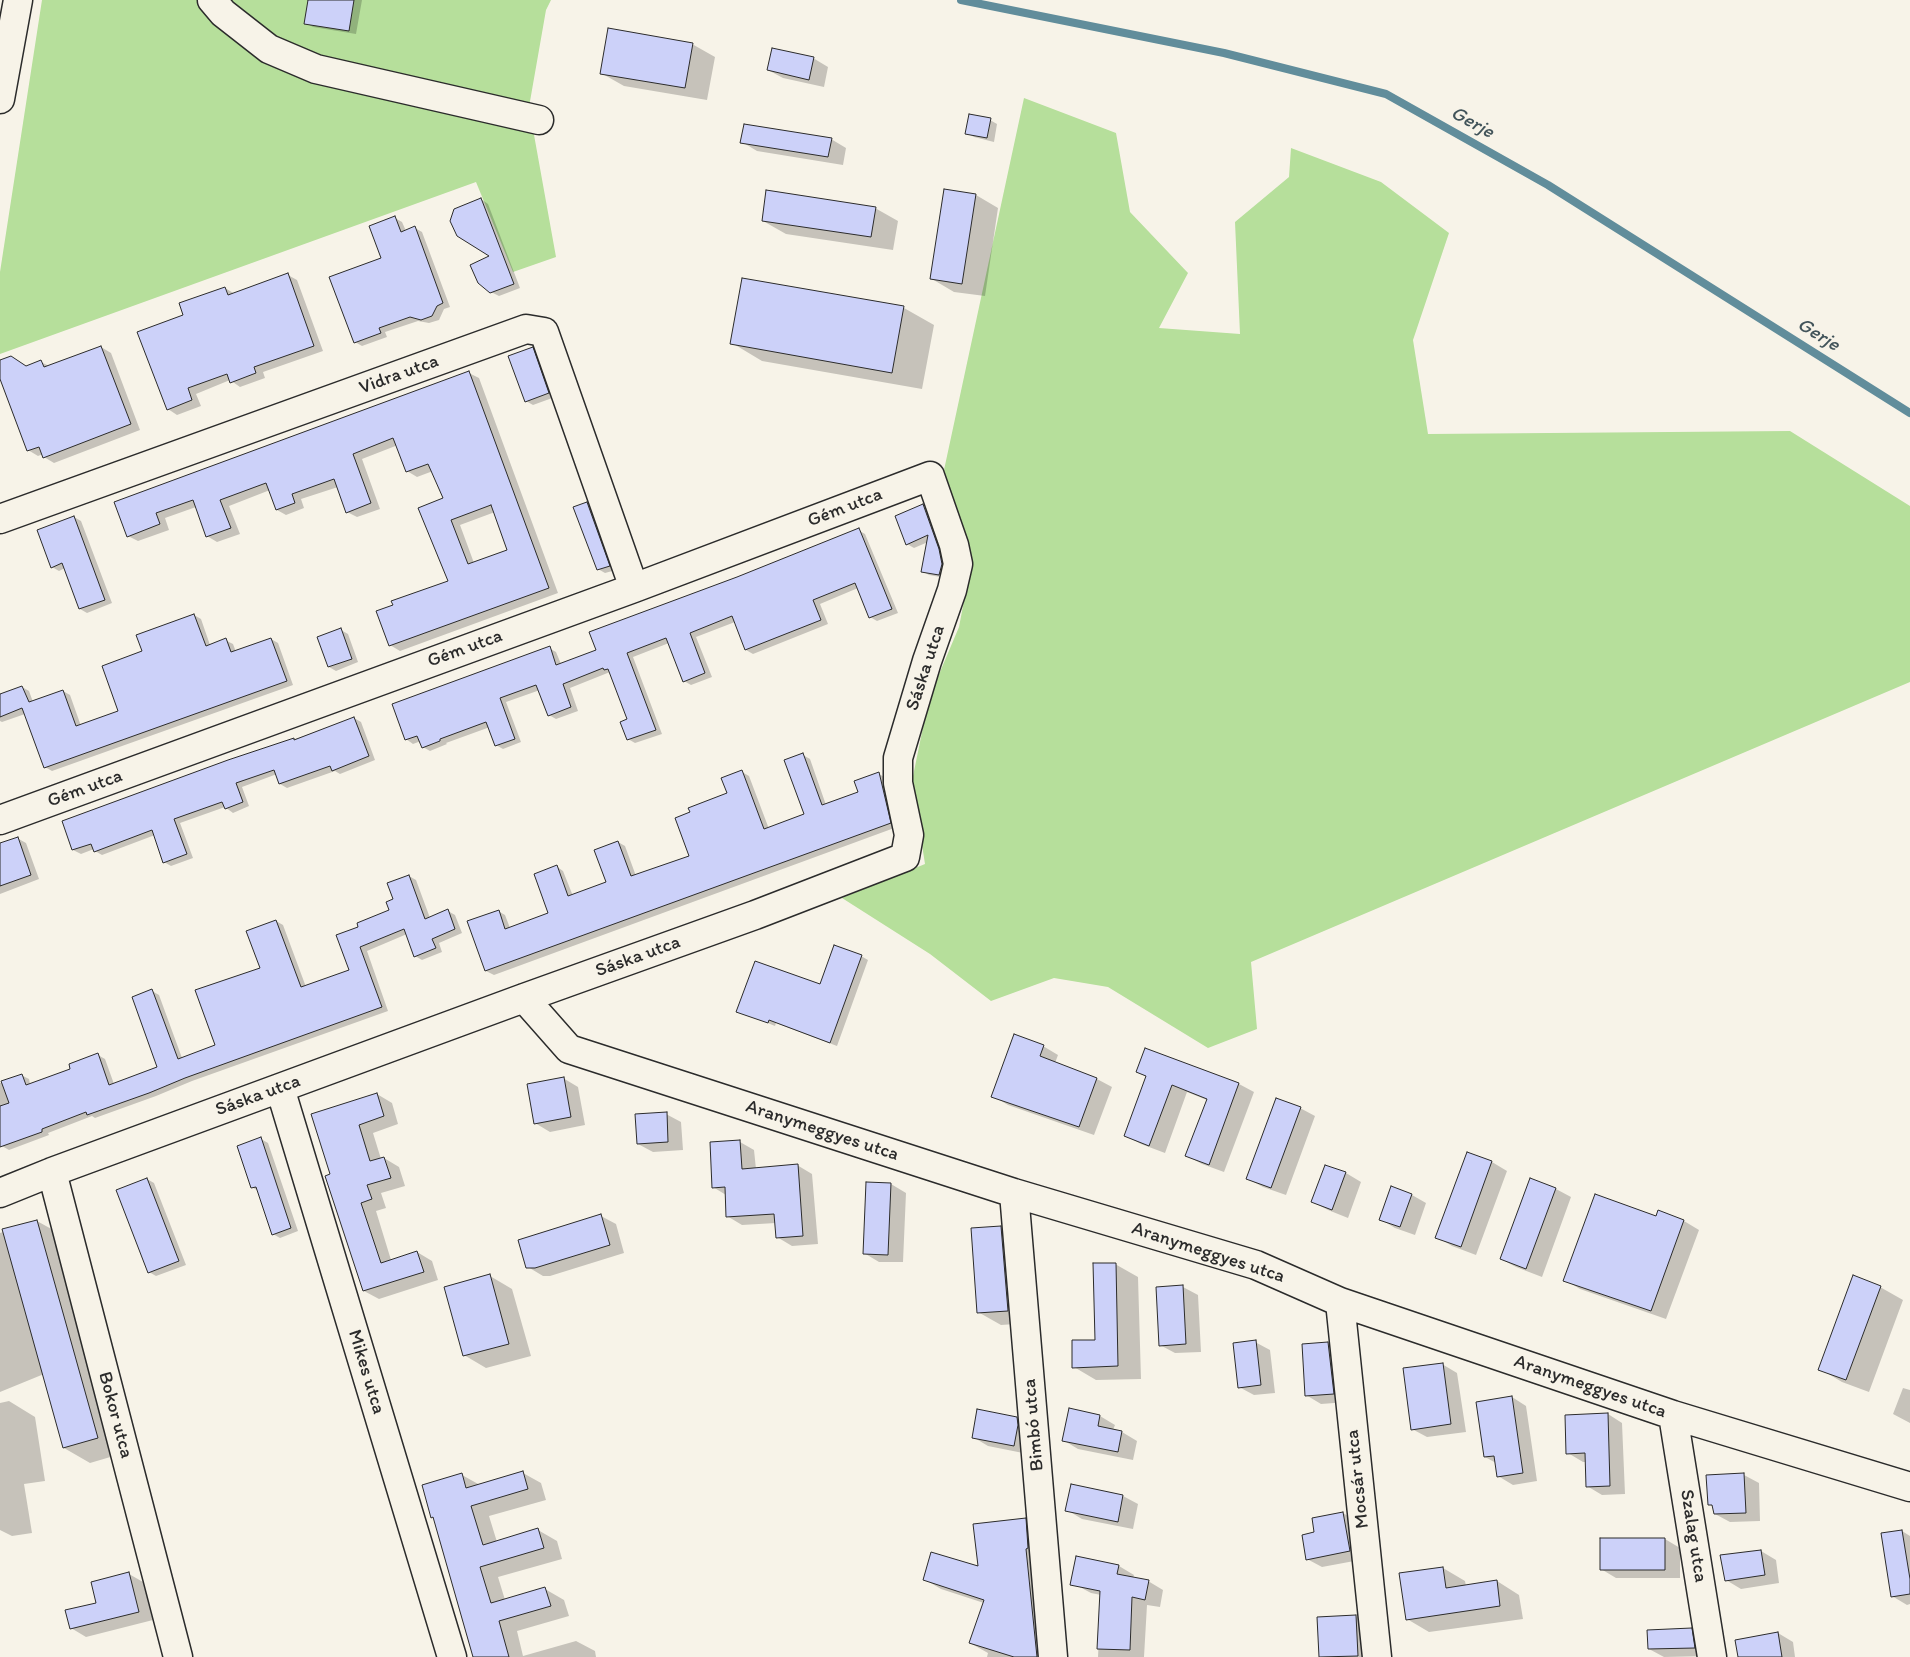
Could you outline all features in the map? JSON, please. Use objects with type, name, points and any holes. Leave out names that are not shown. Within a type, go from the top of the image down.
[{"type":"street","points":[[0,99],[18,0]]},
{"type":"street","points":[[212,0],[269,49],[316,69],[538,120]]},
{"type":"street","name":"Vidra utca","points":[[0,519],[526,329],[544,332],[634,588]]},
{"type":"street","name":"Gém utca","points":[[0,820],[634,588],[930,476]]},
{"type":"street","name":"Sáska utca","points":[[0,1193],[52,1172],[524,998],[755,915],[905,857],[909,836],[898,783],[898,758],[927,661],[952,590],[958,564],[954,545],[930,476]]},
{"type":"street","name":"Aranymeggyes utca","points":[[524,998],[569,1049],[1014,1194],[1256,1265],[1340,1302],[1673,1415],[1910,1486]]},
{"type":"street","name":"Mikes utca","points":[[280,1088],[452,1657]]},
{"type":"street","name":"Bokor utca","points":[[52,1172],[178,1657]]},
{"type":"street","name":"Bimbó utca","points":[[1014,1194],[1053,1657]]},
{"type":"street","name":"Mocsár utca","points":[[1340,1302],[1377,1657]]},
{"type":"street","name":"Szalag utca","points":[[1673,1415],[1712,1657]]},
{"type":"green space","points":[[42,0],[551,0],[546,10],[529,107],[556,257],[513,272],[476,182],[0,354],[0,272]]},
{"type":"green space","points":[[1024,98],[1116,133],[1130,212],[1188,273],[1159,328],[1240,334],[1235,222],[1289,177],[1291,148],[1381,182],[1449,233],[1413,340],[1428,434],[1790,431],[1910,506],[1910,682],[1251,962],[1257,1029],[1208,1048],[1108,987],[1054,978],[991,1001],[930,954],[842,898],[925,864],[912,781],[929,698],[959,627],[972,559],[944,470]]},
{"type":"building","points":[[308,0],[354,0],[349,31],[304,24]]},
{"type":"building","points":[[608,28],[693,43],[685,88],[600,74]]},
{"type":"building","points":[[772,48],[814,57],[809,80],[767,70]]},
{"type":"building","points":[[969,114],[991,118],[987,138],[965,134]]},
{"type":"building","points":[[744,124],[832,138],[828,157],[740,143]]},
{"type":"building","points":[[944,189],[976,194],[962,284],[930,279]]},
{"type":"building","points":[[766,190],[876,207],[871,237],[762,221]]},
{"type":"building","points":[[481,198],[514,284],[490,293],[478,283],[470,265],[489,256],[457,236],[450,221],[454,209]]},
{"type":"building","points":[[395,216],[401,232],[415,226],[443,303],[437,306],[432,316],[421,320],[410,317],[379,328],[381,333],[354,343],[329,277],[381,258],[369,226]]},
{"type":"building","points":[[288,273],[314,346],[254,367],[256,373],[230,383],[227,374],[188,388],[192,400],[167,410],[137,332],[183,315],[179,303],[225,287],[228,295]]},
{"type":"building","points":[[742,278],[904,306],[892,373],[730,344]]},
{"type":"building","points":[[101,346],[131,424],[43,458],[39,447],[27,451],[0,379],[0,360],[11,356],[26,366],[41,360],[44,367]]},
{"type":"building","points":[[533,347],[549,393],[525,402],[508,356]]},
{"type":"building","points":[[469,371],[549,588],[389,646],[376,611],[393,605],[391,601],[448,581],[418,508],[443,498],[428,464],[406,472],[393,438],[353,454],[371,503],[346,513],[334,479],[292,494],[295,503],[276,510],[266,483],[220,500],[231,528],[206,537],[193,500],[156,513],[160,524],[127,537],[114,502]],"holes":[[[491,505],[507,550],[468,564],[451,520]]]},
{"type":"building","points":[[587,502],[610,566],[597,570],[573,507]]},
{"type":"building","points":[[923,504],[939,549],[942,564],[939,575],[921,572],[928,535],[906,545],[895,516]]},
{"type":"building","points":[[74,516],[105,600],[79,609],[62,563],[51,568],[37,530]]},
{"type":"building","points":[[859,528],[892,609],[869,618],[855,583],[813,600],[821,620],[745,650],[732,616],[690,633],[705,673],[683,682],[666,638],[627,653],[656,730],[627,740],[620,722],[627,719],[608,669],[604,670],[603,668],[563,684],[571,707],[548,716],[536,685],[500,698],[515,739],[495,746],[486,722],[440,739],[440,741],[422,748],[417,736],[405,740],[392,704],[550,646],[556,665],[596,650],[589,632],[737,577]]},
{"type":"building","points":[[194,614],[206,646],[226,638],[231,652],[271,638],[287,681],[44,768],[22,708],[0,717],[0,694],[22,686],[29,702],[63,690],[76,726],[118,711],[102,666],[142,651],[136,635]]},
{"type":"building","points":[[341,628],[352,659],[328,667],[317,637]]},
{"type":"building","points":[[354,717],[369,756],[332,771],[330,766],[279,784],[274,770],[236,783],[243,802],[225,809],[222,802],[174,819],[187,854],[163,863],[152,830],[94,852],[91,844],[72,850],[62,821],[228,760],[294,738],[294,740]]},
{"type":"building","points":[[803,753],[822,805],[858,792],[854,781],[879,772],[891,823],[485,971],[467,921],[499,910],[505,929],[548,913],[534,874],[557,865],[568,896],[606,882],[594,850],[618,841],[631,876],[689,856],[675,818],[690,812],[688,808],[727,793],[721,778],[742,770],[764,829],[804,814],[784,760]]},
{"type":"building","points":[[18,837],[31,875],[0,886],[0,843]]},
{"type":"building","points":[[409,875],[425,919],[448,909],[455,929],[432,939],[436,948],[414,957],[404,929],[360,947],[382,1007],[87,1115],[86,1112],[42,1129],[42,1132],[0,1147],[0,1106],[9,1103],[1,1081],[22,1074],[26,1085],[70,1069],[69,1064],[98,1053],[109,1085],[157,1067],[132,997],[152,989],[178,1059],[215,1045],[195,990],[260,968],[246,931],[276,920],[301,987],[349,970],[336,935],[358,927],[357,923],[389,910],[386,902],[393,899],[387,883]]},
{"type":"building","points":[[834,945],[862,955],[830,1043],[769,1020],[768,1023],[736,1012],[755,961],[820,984]]},
{"type":"building","points":[[1014,1034],[1044,1045],[1040,1056],[1097,1078],[1079,1127],[991,1097]]},
{"type":"building","points":[[1145,1048],[1239,1083],[1209,1165],[1185,1156],[1207,1099],[1172,1085],[1149,1146],[1124,1136],[1146,1076],[1136,1072]]},
{"type":"building","points":[[564,1077],[571,1117],[534,1124],[527,1084]]},
{"type":"building","points":[[377,1093],[384,1116],[359,1125],[370,1161],[384,1157],[391,1178],[367,1185],[372,1199],[361,1203],[381,1263],[417,1251],[424,1272],[363,1291],[325,1176],[330,1174],[311,1114]]},
{"type":"building","points":[[1276,1098],[1301,1107],[1271,1188],[1246,1179]]},
{"type":"building","points":[[667,1112],[668,1142],[637,1144],[635,1114]]},
{"type":"building","points":[[261,1137],[291,1228],[272,1235],[256,1187],[251,1188],[237,1146]]},
{"type":"building","points":[[740,1140],[742,1169],[798,1164],[803,1236],[776,1238],[774,1214],[726,1217],[725,1187],[712,1188],[710,1142]]},
{"type":"building","points":[[1467,1152],[1492,1161],[1461,1247],[1435,1238]]},
{"type":"building","points":[[1325,1165],[1346,1172],[1332,1210],[1311,1202]]},
{"type":"building","points":[[147,1178],[179,1261],[148,1273],[116,1190]]},
{"type":"building","points":[[1530,1178],[1556,1188],[1526,1269],[1500,1259]]},
{"type":"building","points":[[866,1182],[891,1183],[888,1255],[863,1254]]},
{"type":"building","points":[[1391,1186],[1412,1194],[1400,1227],[1379,1220]]},
{"type":"building","points":[[1595,1194],[1656,1216],[1658,1210],[1684,1220],[1651,1311],[1563,1281]]},
{"type":"building","points":[[601,1214],[610,1245],[535,1268],[526,1268],[518,1240]]},
{"type":"building","points":[[37,1220],[98,1438],[63,1448],[2,1229]]},
{"type":"building","points":[[1001,1226],[1008,1311],[977,1313],[971,1228]]},
{"type":"building","points":[[1093,1263],[1116,1263],[1118,1366],[1072,1368],[1072,1340],[1095,1340]]},
{"type":"building","points":[[490,1274],[509,1344],[463,1356],[444,1287]]},
{"type":"building","points":[[1853,1275],[1881,1286],[1846,1380],[1818,1370]]},
{"type":"building","points":[[1183,1285],[1186,1344],[1159,1346],[1156,1287]]},
{"type":"building","points":[[1256,1340],[1261,1385],[1238,1388],[1233,1343]]},
{"type":"building","points":[[1328,1342],[1334,1394],[1305,1396],[1302,1344]]},
{"type":"building","points":[[1443,1363],[1451,1424],[1411,1430],[1403,1368]]},
{"type":"building","points":[[1512,1396],[1523,1473],[1497,1477],[1494,1456],[1484,1457],[1476,1402]]},
{"type":"building","points":[[1069,1408],[1100,1415],[1098,1426],[1122,1431],[1118,1452],[1062,1441]]},
{"type":"building","points":[[977,1409],[1017,1417],[1018,1425],[1014,1446],[972,1438]]},
{"type":"building","points":[[1608,1413],[1610,1486],[1586,1487],[1585,1453],[1566,1454],[1565,1415]]},
{"type":"building","points":[[523,1471],[528,1489],[471,1506],[483,1545],[538,1528],[544,1548],[480,1567],[491,1603],[545,1587],[551,1606],[499,1621],[509,1657],[473,1657],[422,1485],[462,1473],[466,1488]]},
{"type":"building","points":[[1744,1473],[1746,1513],[1714,1514],[1712,1505],[1708,1505],[1706,1475]]},
{"type":"building","points":[[1071,1484],[1123,1495],[1118,1522],[1065,1511]]},
{"type":"building","points":[[1343,1512],[1350,1551],[1306,1560],[1302,1535],[1314,1532],[1312,1518]]},
{"type":"building","points":[[1026,1518],[1028,1548],[1026,1549],[1037,1657],[1014,1657],[969,1643],[984,1600],[923,1580],[931,1552],[978,1566],[973,1524]]},
{"type":"building","points":[[1902,1530],[1910,1579],[1910,1594],[1891,1597],[1881,1533]]},
{"type":"building","points":[[1600,1538],[1665,1538],[1665,1570],[1600,1570]]},
{"type":"building","points":[[1761,1550],[1765,1575],[1725,1581],[1720,1555]]},
{"type":"building","points":[[1076,1556],[1119,1565],[1117,1574],[1149,1580],[1145,1600],[1132,1597],[1130,1650],[1097,1649],[1100,1591],[1070,1585]]},
{"type":"building","points":[[1443,1567],[1446,1588],[1497,1580],[1500,1606],[1406,1620],[1399,1573]]},
{"type":"building","points":[[129,1572],[139,1612],[70,1629],[65,1610],[96,1603],[91,1582]]},
{"type":"building","points":[[1356,1615],[1358,1656],[1319,1657],[1317,1617]]},
{"type":"building","points":[[1692,1628],[1695,1648],[1648,1649],[1647,1630]]},
{"type":"building","points":[[1778,1632],[1782,1657],[1738,1657],[1735,1640]]},
{"type":"waterway","name":"Gerje","points":[[961,0],[1224,53],[1386,94],[1548,185],[1910,413]]}]
